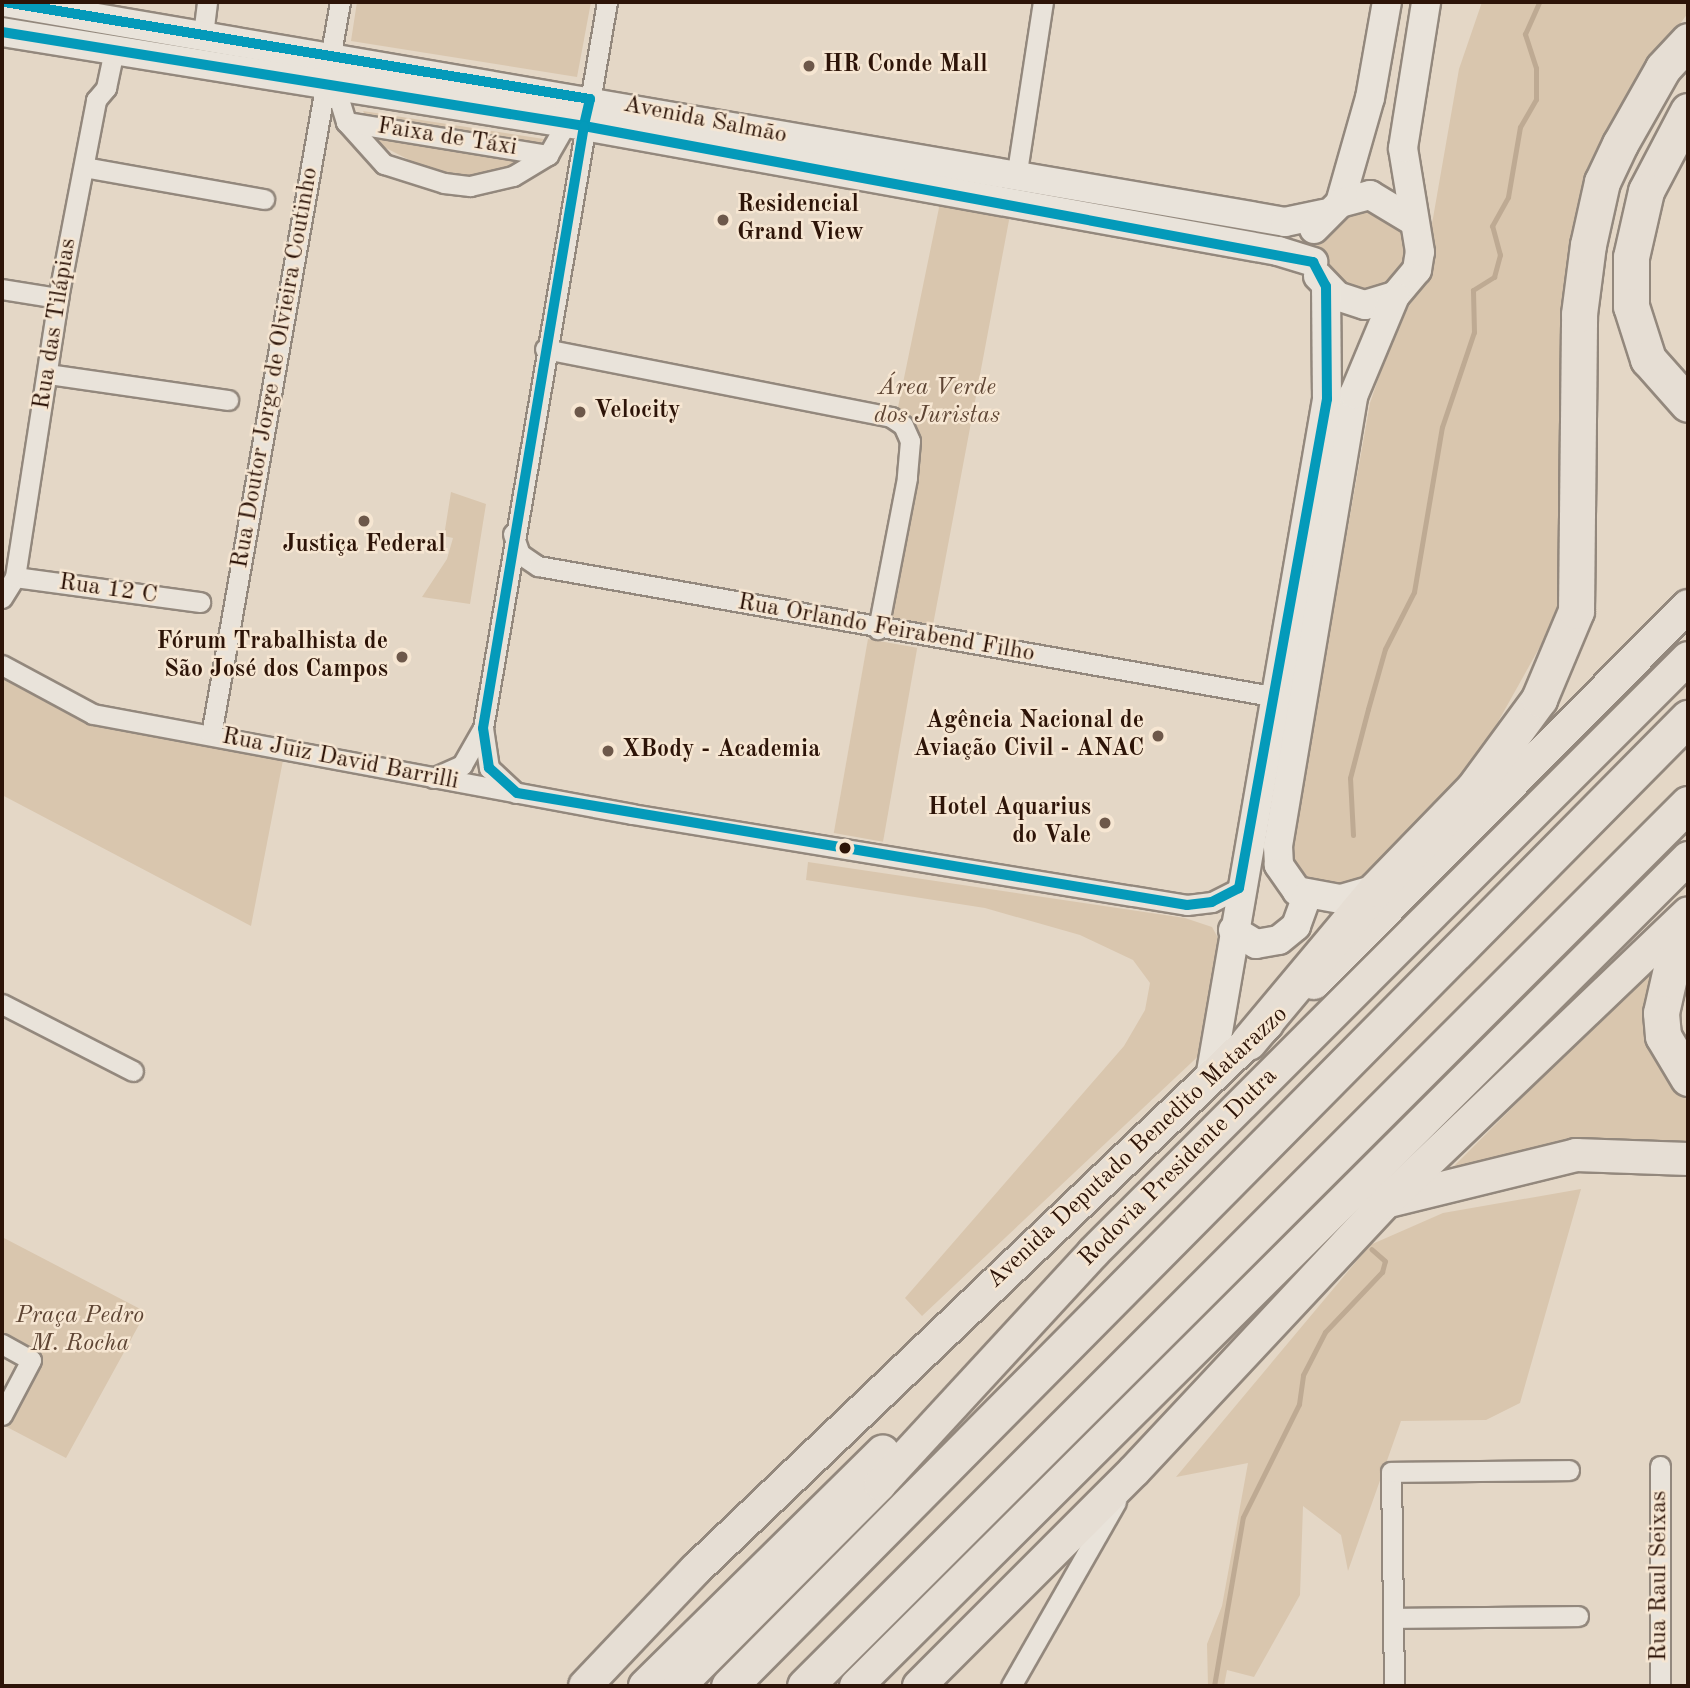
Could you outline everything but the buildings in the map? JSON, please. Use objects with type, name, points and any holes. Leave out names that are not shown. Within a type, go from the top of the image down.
[{"type":"highway","points":[[1248,1042],[1376,889],[1473,789],[1539,699],[1576,611],[1579,314],[1588,245],[1602,182],[1663,68],[1688,41]]},
{"type":"highway","points":[[1688,111],[1646,191],[1631,257],[1631,306],[1648,359],[1688,404]]},
{"type":"highway","name":"Rodovia Presidente Dutra","points":[[729,1686],[1688,718]]},
{"type":"highway","points":[[806,1686],[1688,804]]},
{"type":"highway","points":[[1688,930],[1663,991],[1661,1025],[1688,1079]]},
{"type":"main road","name":"Avenida Deputado Benedito Matarazzo","points":[[585,1686],[689,1576],[1248,1042],[1336,963],[1688,606]]},
{"type":"main road","name":"Rodovia Presidente Dutra","points":[[678,1686],[880,1484],[1093,1253],[1688,658]]},
{"type":"main road","points":[[856,1686],[1688,858]]},
{"type":"main road","points":[[919,1686],[1134,1471],[1385,1203],[1688,913]]},
{"type":"main road","points":[[1385,1203],[1576,1155],[1688,1159]]},
{"type":"main road","points":[[645,1686],[1093,1253]]},
{"type":"main road","points":[[867,1686],[907,1633]]},
{"type":"street","name":"Avenida Salmão","points":[[4,2],[331,55],[580,116],[943,191],[1278,251],[1319,274]]},
{"type":"street","points":[[166,58],[193,48],[203,35],[207,2]]},
{"type":"street","name":"Rua Doutor Jorge de Olvieira Coutinho","points":[[211,735],[330,85],[331,55],[340,2]]},
{"type":"street","points":[[517,793],[489,768],[483,728],[580,116],[607,2]]},
{"type":"street","points":[[1016,178],[1043,2]]},
{"type":"street","points":[[1210,1079],[1239,888],[1277,697],[1327,399],[1314,229],[1331,209],[1370,98],[1387,2]]},
{"type":"street","points":[[1376,889],[1340,899],[1307,895],[1286,880],[1279,865],[1282,810],[1354,394],[1395,296],[1417,270],[1420,252],[1410,219],[1403,148],[1426,2]]},
{"type":"street","name":"Avenida Salmão","points":[[2,32],[330,85],[580,116],[961,169],[1285,222],[1331,209]]},
{"type":"street","name":"Rua das Tilápias","points":[[2,598],[15,577],[58,298],[84,167],[114,50]]},
{"type":"street","points":[[330,85],[346,122],[384,164],[444,183],[470,186],[513,176],[548,155],[580,116]]},
{"type":"street","name":"Faixa de Táxi","points":[[346,122],[548,155]]},
{"type":"street","points":[[84,167],[264,199]]},
{"type":"street","points":[[943,191],[961,169]]},
{"type":"street","points":[[1331,209],[1370,195],[1410,219]]},
{"type":"street","points":[[1319,274],[1366,305],[1395,296]]},
{"type":"street","points":[[2,289],[58,298]]},
{"type":"street","points":[[545,349],[891,417],[903,425],[909,458],[878,629]]},
{"type":"street","points":[[48,374],[228,400]]},
{"type":"street","name":"Rua Orlando Feirabend Filho","points":[[513,533],[520,554],[538,566],[878,629],[1277,697]]},
{"type":"street","name":"Rua 12 C","points":[[15,577],[200,603]]},
{"type":"street","name":"Rua Juiz David Barrilli","points":[[2,666],[93,714],[632,814],[1187,905],[1212,902],[1239,888]]},
{"type":"street","points":[[433,778],[462,765],[483,728]]},
{"type":"street","points":[[1233,930],[1256,944],[1279,940],[1296,926],[1307,895]]},
{"type":"street","points":[[2,1004],[133,1071]]},
{"type":"street","points":[[2,1344],[31,1360],[2,1415]]},
{"type":"street","name":"Rua Raul Seixas","points":[[1660,1466],[1660,1686]]},
{"type":"street","points":[[1394,1686],[1391,1472],[1569,1470]]},
{"type":"street","points":[[1011,1686],[1134,1471]]},
{"type":"street","points":[[1394,1618],[1578,1616]]},
{"type":"green space","points":[[357,2],[591,2],[577,77],[351,41]]},
{"type":"green space","points":[[1482,2],[1688,2],[1688,13],[1650,65],[1596,173],[1561,609],[1480,754],[1359,887],[1306,881],[1294,862],[1293,838],[1370,403],[1396,327],[1421,287],[1459,69]]},
{"type":"green space","points":[[363,111],[544,139],[520,165],[467,177],[431,171],[382,146]]},
{"type":"green space","points":[[1353,201],[1412,236],[1402,280],[1358,297],[1316,258],[1315,244],[1318,231]]},
{"type":"green space","name":"Área Verde dos Juristas","points":[[940,203],[1010,215],[933,625],[882,619],[913,447],[896,417]]},
{"type":"green space","points":[[451,492],[486,504],[470,604],[422,597],[447,559],[453,538],[444,536]]},
{"type":"green space","points":[[868,639],[917,648],[883,842],[834,833]]},
{"type":"green space","points":[[2,674],[93,717],[284,755],[251,926],[2,795]]},
{"type":"green space","points":[[808,862],[1185,918],[1212,927],[1222,945],[1208,1047],[922,1316],[905,1298],[1124,1046],[1145,1010],[1150,983],[1133,960],[1080,935],[985,908],[806,880]]},
{"type":"green space","points":[[1662,958],[1654,1043],[1688,1102],[1688,1152],[1439,1181]]},
{"type":"green space","points":[[1581,1189],[1520,1403],[1486,1420],[1401,1421],[1348,1571],[1341,1535],[1303,1506],[1300,1595],[1254,1677],[1227,1670],[1224,1686],[1208,1686],[1207,1644],[1222,1606],[1248,1463],[1176,1477],[1370,1245],[1443,1213]]},
{"type":"green space","name":"Praça Pedro M. Rocha","points":[[2,1237],[146,1312],[66,1458],[5,1426],[41,1362],[2,1340]]},
{"type":"waterway","points":[[1353,835],[1350,778],[1385,649],[1414,592],[1442,427],[1474,332],[1473,290],[1494,277],[1500,255],[1492,226],[1508,197],[1520,127],[1536,99],[1536,68],[1525,34],[1539,2]]},
{"type":"waterway","points":[[1214,1686],[1243,1517],[1299,1404],[1303,1375],[1325,1332],[1382,1272],[1385,1261],[1371,1249]]},
{"type":"transit line","points":[[4,2],[590,99],[584,126]]},
{"type":"transit line","points":[[2,32],[584,126]]},
{"type":"transit line","points":[[584,126],[1313,262],[1326,286],[1327,399],[1239,888],[1212,902],[1187,905],[517,793],[489,768],[483,728],[584,126]]},
{"type":"place","name":"HR Conde Mall","points":[[809,66]]},
{"type":"place","name":"Residencial Grand View","points":[[723,220]]},
{"type":"place","name":"Velocity","points":[[580,412]]},
{"type":"place","name":"Justiça Federal","points":[[364,521]]},
{"type":"place","name":"Fórum Trabalhista de São José dos Campos","points":[[402,657]]},
{"type":"place","name":"Agência Nacional de Aviação Civil - ANAC","points":[[1158,736]]},
{"type":"place","name":"XBody - Academia","points":[[608,751]]},
{"type":"place","name":"Hotel Aquarius do Vale","points":[[1105,823]]}]
